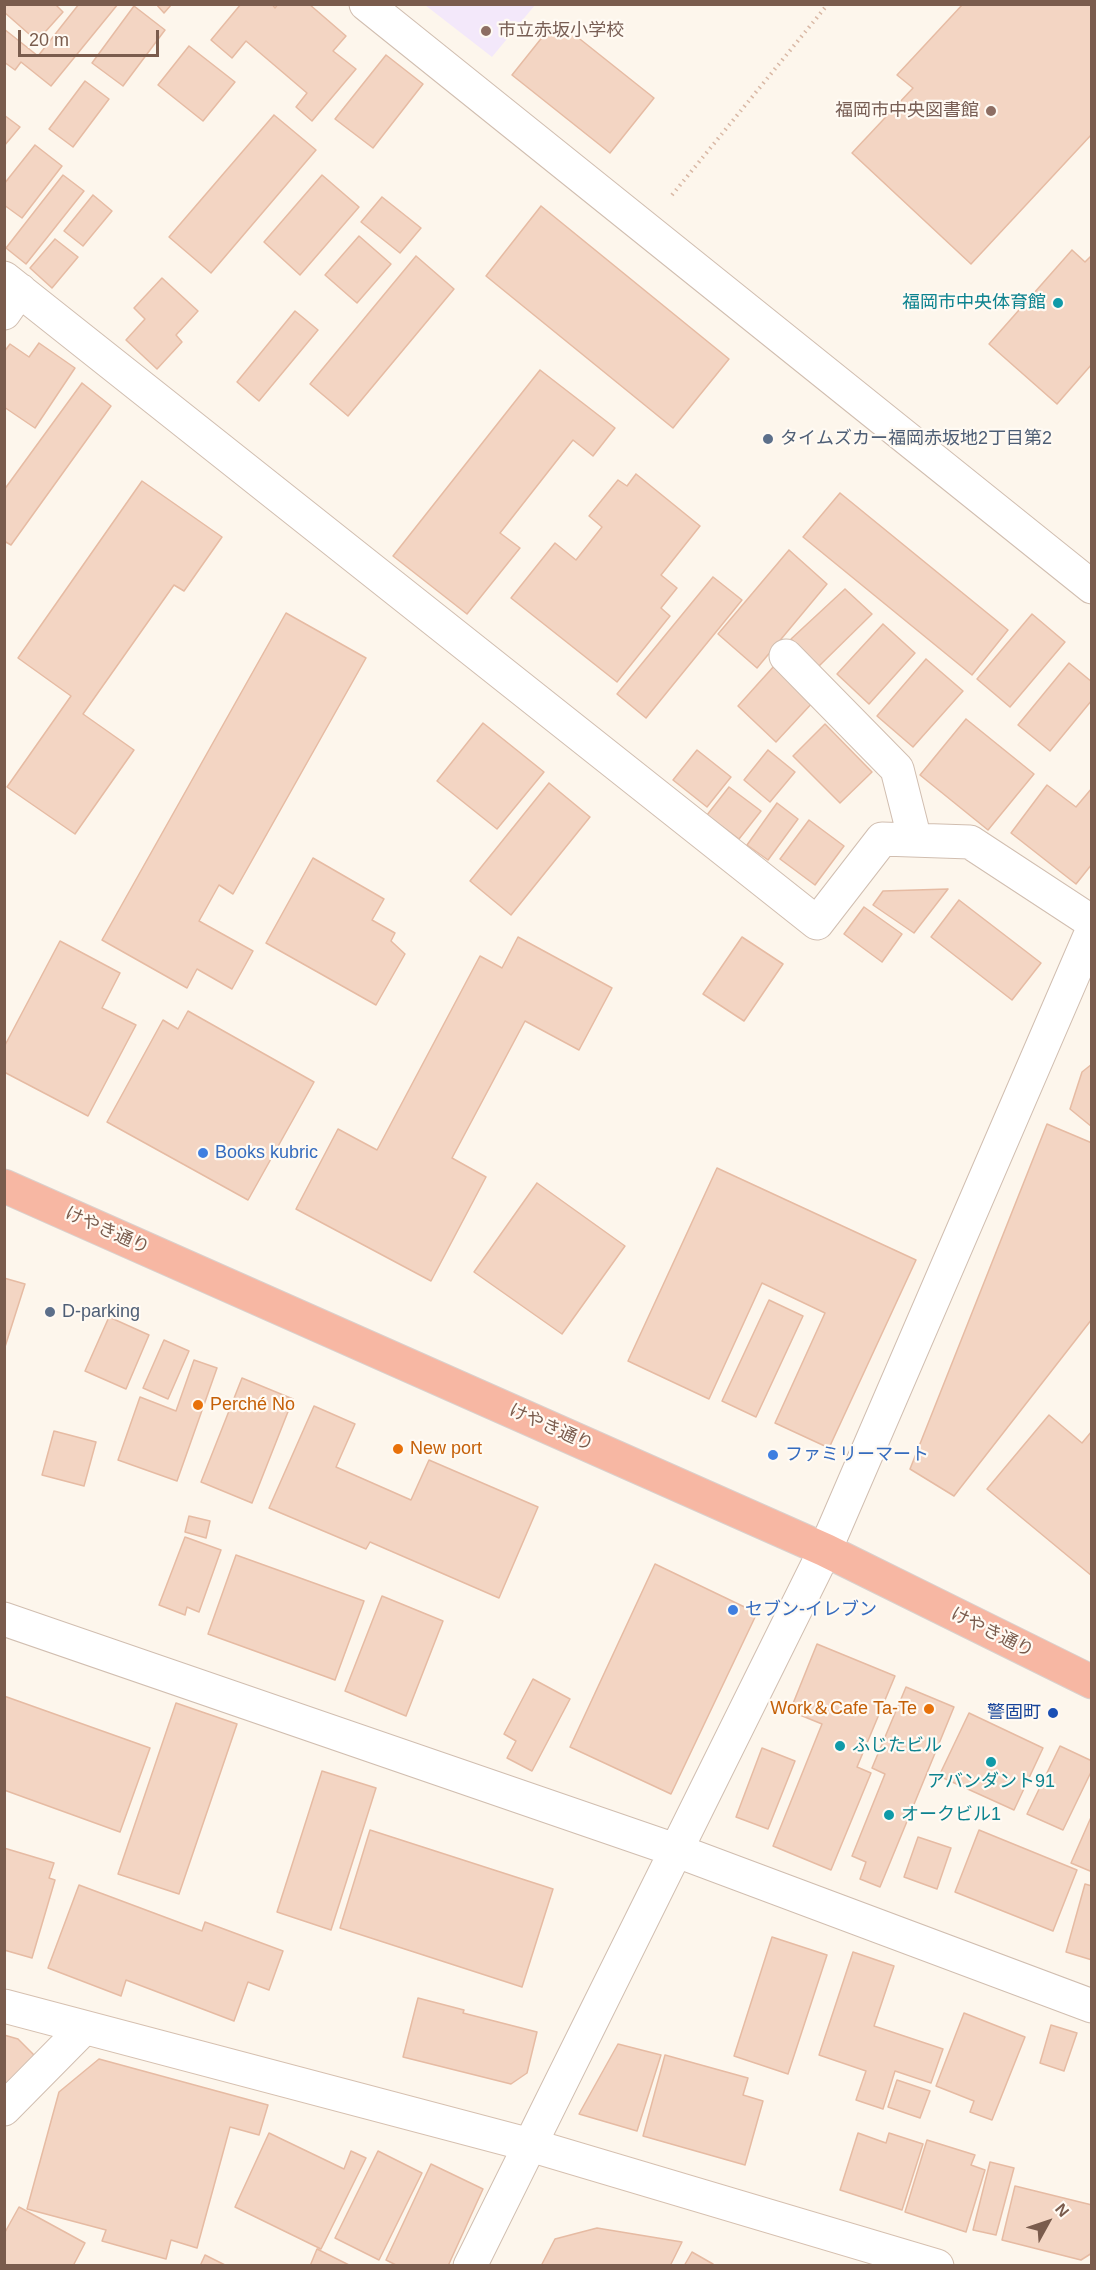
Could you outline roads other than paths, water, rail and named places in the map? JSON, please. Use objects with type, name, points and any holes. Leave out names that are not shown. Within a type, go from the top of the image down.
[{"type":"highway","name":"けやき通り","points":[[4,1186],[825,1550],[1092,1682]]},
{"type":"street","points":[[366,4],[1092,587]]},
{"type":"street","points":[[10,294],[817,923],[882,839],[970,842],[1092,922]]},
{"type":"street","points":[[786,656],[897,770],[915,840]]},
{"type":"street","points":[[470,2265],[825,1550],[1092,931]]},
{"type":"street","points":[[4,1619],[675,1850],[1092,2006]]},
{"type":"street","points":[[4,2006],[83,2029],[530,2145],[937,2265]]},
{"type":"street","points":[[4,2109],[83,2029]]},
{"type":"place","name":"市立赤坂小学校","points":[[486,31]]},
{"type":"place","name":"福岡市中央図書館","points":[[991,111]]},
{"type":"place","name":"福岡市中央体育館","points":[[1058,303]]},
{"type":"place","name":"タイムズカー福岡赤坂地2丁目第2","points":[[768,439]]},
{"type":"place","name":"Books kubric","points":[[203,1153]]},
{"type":"place","name":"D-parking","points":[[50,1312]]},
{"type":"place","name":"Perché No","points":[[198,1405]]},
{"type":"place","name":"New port","points":[[398,1449]]},
{"type":"place","name":"ファミリーマート","points":[[773,1455]]},
{"type":"place","name":"セブン-イレブン","points":[[733,1610]]},
{"type":"place","name":"Work＆Cafe Ta-Te","points":[[929,1709]]},
{"type":"place","name":"警固町","points":[[1053,1713]]},
{"type":"place","name":"ふじたビル","points":[[840,1746]]},
{"type":"place","name":"アバンダント91","points":[[991,1762]]},
{"type":"place","name":"オークビル1","points":[[889,1815]]}]
